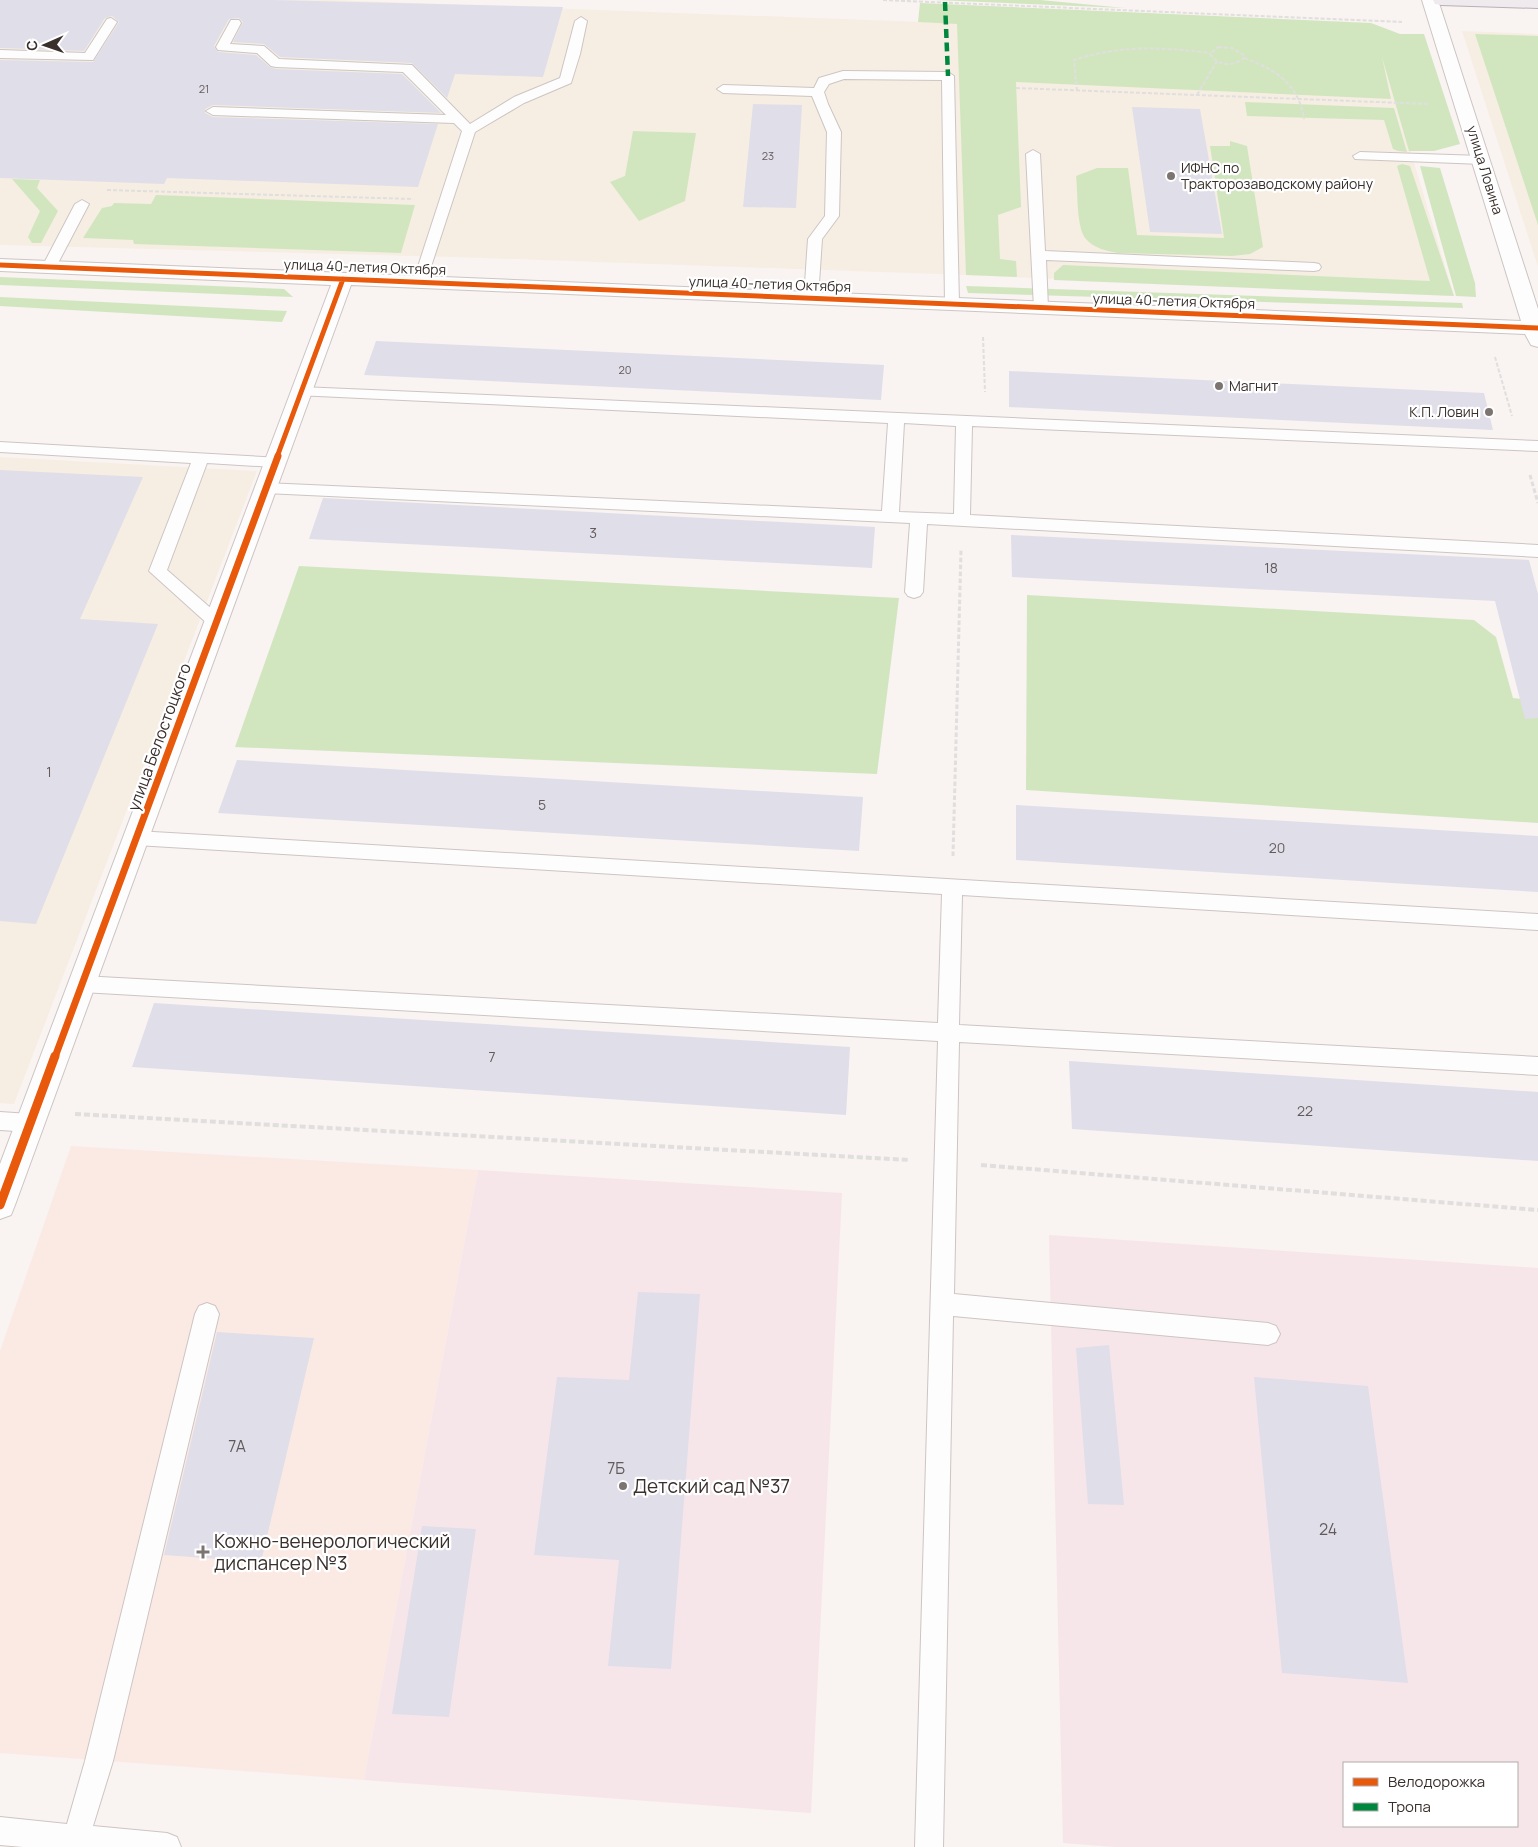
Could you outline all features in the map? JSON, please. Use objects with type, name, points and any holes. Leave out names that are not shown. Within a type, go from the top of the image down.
[{"type":"main road","points":[[1441,0],[1538,4]]},
{"type":"street","name":"улица Ловина","points":[[1430,0],[1537,332]]},
{"type":"street","name":"улица 40-летия Октября","points":[[0,264],[952,304],[1537,332]]},
{"type":"street","name":"улица Белостоцкого","points":[[0,1205],[343,279]]},
{"type":"lane","points":[[420,282],[469,130],[519,100],[566,80],[581,21]]},
{"type":"lane","points":[[0,54],[89,57],[111,22]]},
{"type":"lane","points":[[235,23],[222,48],[260,49],[276,62],[407,68],[469,130]]},
{"type":"lane","points":[[811,298],[815,239],[832,216],[834,132],[821,104],[818,92],[824,81],[843,75],[948,76],[952,304]]},
{"type":"lane","points":[[723,89],[818,92]]},
{"type":"lane","points":[[213,111],[458,119]]},
{"type":"lane","points":[[1033,154],[1041,308]]},
{"type":"lane","points":[[1360,156],[1482,160]]},
{"type":"lane","points":[[50,267],[82,204]]},
{"type":"lane","points":[[1038,255],[1314,267]]},
{"type":"lane","points":[[301,392],[1538,446]]},
{"type":"lane","points":[[890,517],[896,419]]},
{"type":"lane","points":[[962,520],[964,422]]},
{"type":"lane","points":[[0,448],[275,462]]},
{"type":"lane","points":[[201,458],[158,571],[216,622]]},
{"type":"lane","points":[[265,488],[962,520],[1538,551]]},
{"type":"lane","points":[[914,592],[919,518]]},
{"type":"lane","points":[[136,838],[1538,922]]},
{"type":"lane","points":[[929,1847],[952,887]]},
{"type":"lane","points":[[82,984],[1538,1066]]},
{"type":"lane","points":[[0,1120],[32,1117]]},
{"type":"lane","points":[[942,1304],[1268,1334]]},
{"type":"lane","points":[[76,1838],[99,1760],[207,1314]]},
{"type":"lane","points":[[0,1831],[167,1847]]},
{"type":"path","points":[[883,0],[1402,22]]},
{"type":"path","points":[[1077,90],[1074,60],[1090,54],[1116,49],[1145,46],[1210,53],[1218,47],[1229,47],[1242,52],[1244,58]]},
{"type":"path","points":[[1210,53],[1217,61],[1233,64],[1244,58],[1258,63],[1284,79],[1301,100],[1304,119]]},
{"type":"path","points":[[1197,96],[1217,61]]},
{"type":"path","points":[[1016,88],[1435,104]]},
{"type":"path","points":[[105,190],[414,200]]},
{"type":"path","points":[[983,337],[986,423]]},
{"type":"path","points":[[952,887],[962,520]]},
{"type":"path","points":[[32,1117],[946,1162],[1538,1210]]},
{"type":"shaded area","points":[[0,0],[331,0],[1377,39],[1454,296],[966,275],[455,257],[0,245]]},
{"type":"shaded area","points":[[1462,31],[1538,34],[1538,267]]},
{"type":"shaded area","points":[[0,457],[257,471],[14,1104],[0,1103]]},
{"type":"shaded area","name":"Кожно-венерологический диспансер №3","points":[[71,1146],[478,1170],[364,1780],[0,1753],[0,1351]]},
{"type":"shaded area","name":"Детский сад №37","points":[[478,1170],[842,1193],[811,1813],[364,1780]]},
{"type":"shaded area","points":[[1049,1235],[1538,1268],[1538,1847],[1115,1847],[1063,1843]]},
{"type":"green space","points":[[935,0],[1040,0],[1125,8]]},
{"type":"green space","points":[[920,3],[1371,23],[1400,34],[1424,34],[1460,144],[1434,151],[1409,151],[1382,57],[1391,99],[1016,82],[1021,207],[998,215],[1000,259],[1016,261],[1017,277],[966,275],[957,24],[918,22]]},
{"type":"green space","points":[[1475,34],[1538,36],[1538,225]]},
{"type":"green space","points":[[1245,102],[1394,108],[1407,152],[1393,149],[1384,120],[1247,116]]},
{"type":"green space","points":[[633,131],[696,133],[685,201],[639,221],[610,182],[625,176]]},
{"type":"green space","points":[[1230,141],[1247,146],[1263,247],[1250,254],[1232,256],[1118,253],[1096,247],[1086,239],[1080,227],[1076,176],[1097,168],[1128,168],[1137,235],[1224,238],[1210,146],[1230,146]]},
{"type":"green space","points":[[1402,164],[1410,166],[1454,296],[1054,280],[1054,273],[1063,265],[1430,281],[1397,166]]},
{"type":"green space","points":[[1420,166],[1440,168],[1475,283],[1476,297],[1456,296]]},
{"type":"green space","points":[[12,179],[40,180],[37,188],[58,211],[41,243],[32,243],[28,237],[40,211]]},
{"type":"green space","points":[[156,195],[415,205],[401,253],[134,244],[133,240],[83,238],[102,208],[112,206],[114,203],[151,204]]},
{"type":"green space","points":[[0,277],[284,289],[293,297],[0,285]]},
{"type":"green space","points":[[966,286],[1462,303],[1463,308],[968,293]]},
{"type":"green space","points":[[0,297],[287,311],[282,322],[0,306]]},
{"type":"green space","points":[[299,566],[899,598],[877,774],[235,747]]},
{"type":"green space","points":[[1027,595],[1474,620],[1496,637],[1513,698],[1538,701],[1538,823],[1026,790]]},
{"type":"building","points":[[0,0],[273,0],[563,7],[543,77],[455,74],[447,98],[412,63],[280,57],[264,44],[233,42],[243,22],[239,18],[229,19],[214,46],[218,52],[256,55],[270,67],[276,69],[402,74],[441,113],[213,105],[205,109],[205,113],[213,117],[438,124],[418,187],[167,178],[164,184],[0,178],[0,60],[93,62],[119,22],[112,16],[105,18],[84,51],[0,48]]},
{"type":"building","points":[[753,104],[802,105],[796,208],[743,207]]},
{"type":"building","points":[[1132,107],[1200,109],[1222,234],[1150,232]]},
{"type":"building","points":[[376,341],[884,365],[881,400],[364,375]]},
{"type":"building","points":[[1009,371],[1484,393],[1493,430],[1009,407]]},
{"type":"building","points":[[0,470],[143,477],[80,619],[158,624],[36,924],[0,921]]},
{"type":"building","points":[[323,498],[875,527],[872,568],[309,539]]},
{"type":"building","points":[[1011,535],[1529,560],[1538,594],[1538,718],[1525,719],[1495,601],[1012,577]]},
{"type":"building","points":[[237,760],[863,797],[859,851],[218,813]]},
{"type":"building","points":[[1016,805],[1538,836],[1538,892],[1016,860]]},
{"type":"building","points":[[154,1003],[850,1047],[846,1115],[132,1067]]},
{"type":"building","points":[[1069,1061],[1538,1092],[1538,1161],[1072,1129]]},
{"type":"building","points":[[638,1292],[700,1294],[671,1669],[608,1666],[619,1560],[534,1555],[557,1377],[629,1380]]},
{"type":"building","points":[[217,1332],[314,1338],[261,1562],[164,1555]]},
{"type":"building","points":[[1109,1345],[1124,1505],[1088,1504],[1076,1348]]},
{"type":"building","points":[[1254,1377],[1368,1386],[1408,1683],[1282,1673]]},
{"type":"building","points":[[422,1526],[476,1529],[449,1717],[392,1714]]},
{"type":"marked path","points":[[945,2],[948,76]]},
{"type":"cycle path","points":[[0,265],[1538,328]]},
{"type":"cycle path","points":[[0,1205],[343,279]]},
{"type":"place","name":"ИФНС по Тракторозаводскому району","points":[[1171,176]]},
{"type":"place","name":"Магнит","points":[[1219,386]]},
{"type":"place","name":"К.П. Ловин","points":[[1489,412]]},
{"type":"place","name":"Детский сад №37","points":[[623,1486]]},
{"type":"place","name":"Кожно-венерологический диспансер №3","points":[[203,1552]]}]
